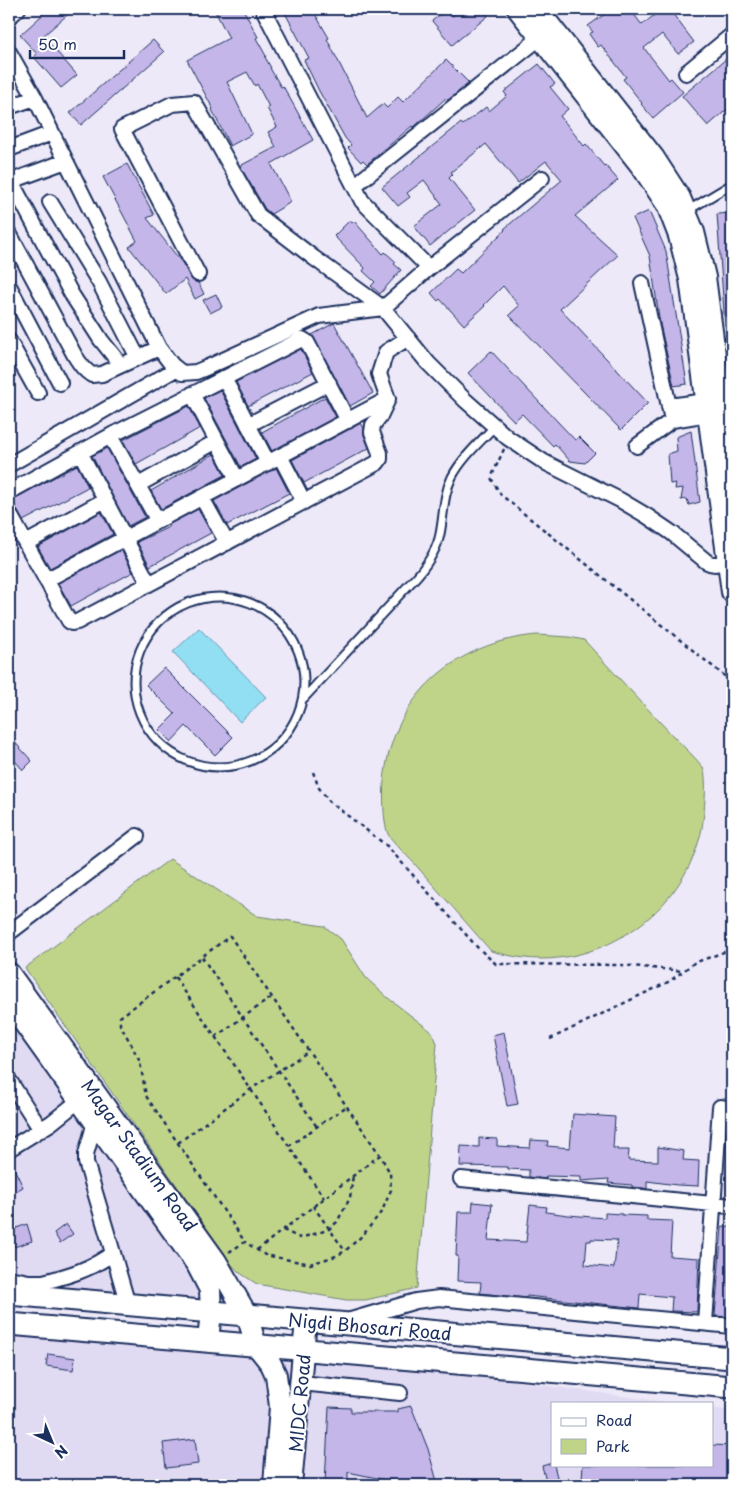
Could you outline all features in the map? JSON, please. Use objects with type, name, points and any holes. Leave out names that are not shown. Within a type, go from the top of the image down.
[{"type":"main road","name":"Nigdi Bhosari Road","points":[[9,1294],[38,1289],[128,1304],[732,1358]]},
{"type":"main road","name":"Nigdi Bhosari Road","points":[[9,1324],[732,1387]]},
{"type":"street","points":[[9,17],[18,9]]},
{"type":"street","points":[[263,9],[362,201],[429,268]]},
{"type":"street","points":[[518,9],[546,33],[654,158],[680,198],[679,215],[694,232],[705,277],[732,592]]},
{"type":"street","points":[[537,9],[546,33]]},
{"type":"street","points":[[354,186],[546,33]]},
{"type":"street","points":[[686,73],[732,35]]},
{"type":"street","points":[[9,52],[52,133],[159,348],[176,369],[182,373],[196,372],[318,316],[383,308],[429,268],[542,178]]},
{"type":"street","points":[[9,107],[34,98]]},
{"type":"street","points":[[198,274],[122,129],[172,104],[194,102],[258,215],[383,308],[428,363],[494,427],[544,462],[620,500],[647,516],[672,533],[707,562],[717,564],[730,557]]},
{"type":"street","points":[[9,149],[52,133]]},
{"type":"street","points":[[66,161],[10,182],[72,295],[100,340],[121,365]]},
{"type":"street","points":[[50,202],[99,282],[138,358]]},
{"type":"street","points":[[9,233],[82,367],[92,375],[97,375],[159,348]]},
{"type":"street","points":[[642,283],[672,420]]},
{"type":"street","points":[[9,286],[60,383]]},
{"type":"street","points":[[9,513],[69,621],[72,623],[77,622],[377,463],[380,459],[380,453],[372,432],[373,425],[380,416],[388,399],[379,374],[386,352],[408,338]]},
{"type":"street","points":[[9,492],[110,436],[302,339],[307,342],[348,420]]},
{"type":"street","points":[[9,341],[38,393]]},
{"type":"street","points":[[9,465],[176,369]]},
{"type":"street","points":[[224,378],[248,425],[304,502]]},
{"type":"street","points":[[248,425],[328,383]]},
{"type":"street","points":[[192,394],[237,479]]},
{"type":"street","points":[[46,580],[388,399]]},
{"type":"street","points":[[669,406],[716,413]]},
{"type":"street","points":[[637,446],[672,420],[716,413]]},
{"type":"street","points":[[716,413],[732,485]]},
{"type":"street","points":[[110,436],[158,521]]},
{"type":"street","points":[[138,485],[217,442]]},
{"type":"street","points":[[80,452],[149,584]]},
{"type":"street","points":[[202,498],[227,542]]},
{"type":"street","points":[[26,543],[105,500]]},
{"type":"street","points":[[9,933],[137,836]]},
{"type":"street","name":"Magar Stadium Road","points":[[9,973],[86,1095],[95,1122],[197,1265],[210,1290],[211,1312],[208,1341]]},
{"type":"street","name":"Magar Stadium Road","points":[[9,1002],[86,1095],[216,1261],[247,1315],[256,1345]]},
{"type":"street","points":[[9,1080],[41,1130]]},
{"type":"street","points":[[9,1149],[41,1130],[86,1095]]},
{"type":"street","points":[[705,1323],[720,1107],[732,1108]]},
{"type":"street","points":[[95,1122],[86,1154],[86,1162],[128,1304]]},
{"type":"street","points":[[461,1179],[732,1206]]},
{"type":"street","points":[[9,1278],[29,1282],[38,1289],[86,1269],[113,1253]]},
{"type":"street","points":[[341,1323],[416,1301],[439,1298],[732,1326]]},
{"type":"street","name":"MIDC Road","points":[[292,1485],[306,1320]]},
{"type":"street","points":[[256,1345],[271,1364],[276,1375],[278,1390],[280,1407],[274,1485]]},
{"type":"street","points":[[301,1383],[400,1394]]},
{"type":"lane","points":[[679,215],[703,203],[732,184]]},
{"type":"lane","points":[[732,339],[730,342],[732,357]]},
{"type":"lane","points":[[303,699],[304,668],[294,639],[285,626],[274,616],[254,604],[233,597],[217,596],[202,598],[187,603],[162,619],[147,637],[137,658],[134,673],[136,703],[141,717],[149,731],[170,752],[198,765],[213,767],[244,763],[258,758],[282,739],[292,727],[303,699],[430,560],[440,535],[442,513],[451,479],[460,463],[494,427]]},
{"type":"path","points":[[508,438],[491,478],[501,495],[732,682]]},
{"type":"path","points":[[314,772],[319,788],[330,802],[387,846],[477,947],[496,964],[621,965],[683,971]]},
{"type":"path","points":[[230,936],[347,1106],[390,1173],[391,1190],[382,1211],[364,1236],[336,1256],[310,1264],[264,1255],[245,1242],[146,1096],[140,1062],[120,1025],[120,1017],[202,957],[230,936]]},
{"type":"path","points":[[550,1039],[670,981],[694,964],[732,949]]},
{"type":"path","points":[[202,957],[317,1127]]},
{"type":"path","points":[[175,977],[324,1198]]},
{"type":"path","points":[[215,1037],[272,997]]},
{"type":"path","points":[[178,1143],[251,1089],[309,1051]]},
{"type":"path","points":[[289,1146],[347,1106]]},
{"type":"path","points":[[257,1250],[380,1155]]},
{"type":"path","points":[[283,1230],[300,1238],[330,1228],[337,1222],[350,1198],[354,1175]]},
{"type":"path","points":[[313,1206],[345,1251]]},
{"type":"path","points":[[216,1261],[245,1242]]},
{"type":"shaded area","points":[[9,1016],[91,1133],[213,1306],[9,1288]]},
{"type":"shaded area","points":[[9,1325],[251,1345],[666,1402],[551,1402],[551,1466],[714,1466],[714,1408],[732,1411],[732,1485],[9,1485]]},
{"type":"green space","points":[[537,635],[584,640],[698,761],[703,768],[705,780],[702,828],[695,853],[669,897],[651,916],[631,932],[608,944],[584,953],[549,959],[524,958],[491,951],[390,837],[386,829],[383,793],[390,751],[400,724],[414,700],[433,679],[455,662],[480,649],[507,640]]},
{"type":"green space","points":[[170,859],[257,916],[324,926],[341,939],[366,978],[388,998],[432,1032],[437,1043],[417,1288],[366,1300],[346,1300],[257,1284],[240,1273],[232,1265],[25,968]]},
{"type":"water","points":[[199,628],[266,697],[240,722],[173,652]]},
{"type":"building","points":[[49,9],[74,9],[43,36],[77,75],[61,88],[34,57],[37,54],[20,35]]},
{"type":"building","points":[[214,9],[243,9],[258,37],[256,38],[270,68],[281,87],[283,86],[313,140],[271,164],[291,202],[271,214],[265,209],[240,166],[276,147],[268,132],[277,127],[257,84],[255,86],[247,72],[227,82],[252,134],[230,146],[187,60],[229,38]]},
{"type":"building","points":[[283,9],[306,9],[309,15],[314,12],[329,38],[327,39],[367,118],[383,104],[387,108],[398,97],[403,102],[446,60],[469,83],[448,100],[446,98],[413,128],[412,126],[367,164],[363,160],[361,162],[348,148],[351,145],[345,138],[319,91],[304,60],[309,58]]},
{"type":"building","points":[[447,9],[453,16],[461,9],[482,9],[488,16],[452,45],[432,21]]},
{"type":"building","points":[[612,9],[630,9],[642,25],[662,9],[669,9],[694,42],[678,54],[662,34],[644,48],[669,80],[671,78],[683,92],[653,118],[623,79],[626,77],[601,45],[598,47],[589,34],[593,32],[588,26]]},
{"type":"building","points":[[153,40],[164,52],[81,125],[70,113]]},
{"type":"building","points":[[732,54],[732,105],[708,126],[682,96]]},
{"type":"building","points":[[539,64],[555,84],[550,87],[568,109],[560,116],[584,146],[586,144],[618,180],[575,216],[618,255],[560,309],[648,403],[621,430],[509,315],[519,306],[503,286],[464,325],[440,299],[438,301],[431,293],[456,269],[461,273],[504,229],[562,180],[546,161],[518,183],[486,144],[451,172],[453,174],[449,178],[475,210],[430,246],[414,226],[442,204],[424,180],[407,193],[410,197],[398,206],[382,187],[461,123],[463,125],[486,107],[489,111],[507,96],[504,92]]},
{"type":"building","points":[[127,164],[154,215],[147,218],[183,264],[191,278],[199,284],[204,294],[195,299],[185,279],[166,294],[129,247],[137,241],[103,177]]},
{"type":"building","points":[[649,211],[666,251],[687,384],[674,386],[660,324],[650,256],[633,218]]},
{"type":"building","points":[[732,213],[732,326],[725,326],[717,214]]},
{"type":"building","points":[[350,220],[352,223],[354,221],[383,254],[385,252],[396,262],[394,264],[401,270],[380,294],[371,286],[375,282],[363,271],[365,268],[334,236]]},
{"type":"building","points":[[216,294],[222,307],[210,313],[203,300]]},
{"type":"building","points":[[334,323],[373,393],[350,406],[312,335]]},
{"type":"building","points":[[301,349],[313,372],[248,406],[236,382]]},
{"type":"building","points":[[491,351],[575,440],[579,437],[595,453],[585,463],[570,461],[555,444],[553,446],[522,414],[514,421],[468,373]]},
{"type":"building","points":[[220,390],[256,459],[241,467],[204,398]]},
{"type":"building","points":[[325,397],[336,417],[272,451],[262,432]]},
{"type":"building","points":[[189,406],[200,428],[136,464],[123,440]]},
{"type":"building","points":[[361,423],[369,448],[304,483],[292,460]]},
{"type":"building","points":[[691,431],[700,502],[689,505],[687,499],[681,500],[683,488],[675,489],[676,483],[670,484],[668,454],[677,451],[676,437]]},
{"type":"building","points":[[107,448],[145,517],[128,526],[92,456]]},
{"type":"building","points":[[214,454],[225,475],[161,509],[151,491]]},
{"type":"building","points":[[77,465],[88,487],[23,521],[12,500]]},
{"type":"building","points":[[276,468],[289,493],[227,525],[214,501]]},
{"type":"building","points":[[198,509],[211,533],[150,566],[137,542],[169,527],[168,525]]},
{"type":"building","points":[[101,512],[113,534],[50,568],[38,547]]},
{"type":"building","points":[[121,550],[133,572],[71,606],[58,583]]},
{"type":"building","points":[[164,668],[233,737],[215,755],[186,726],[171,742],[159,730],[175,714],[146,685]]},
{"type":"building","points":[[9,736],[32,761],[23,770],[9,754]]},
{"type":"building","points":[[504,1032],[518,1104],[507,1106],[493,1035]]},
{"type":"building","points":[[573,1114],[615,1117],[613,1148],[629,1150],[628,1160],[658,1161],[658,1147],[684,1151],[683,1160],[699,1161],[698,1186],[647,1181],[647,1189],[632,1187],[632,1185],[608,1183],[609,1179],[581,1181],[581,1177],[546,1176],[545,1179],[529,1177],[529,1170],[508,1169],[508,1167],[460,1166],[461,1146],[479,1147],[479,1138],[497,1139],[497,1146],[530,1148],[531,1140],[548,1141],[547,1146],[570,1148]]},
{"type":"building","points":[[9,1158],[23,1187],[9,1195]]},
{"type":"building","points":[[473,1202],[492,1204],[488,1240],[526,1242],[530,1205],[547,1207],[546,1212],[568,1215],[605,1218],[605,1213],[647,1216],[647,1220],[672,1221],[670,1256],[699,1258],[697,1312],[671,1311],[672,1297],[640,1294],[639,1308],[480,1293],[481,1282],[457,1281],[458,1212],[472,1212]],"holes":[[[591,1239],[617,1240],[614,1268],[585,1265],[587,1241],[591,1241]]]},
{"type":"building","points":[[27,1224],[32,1241],[14,1247],[9,1231]]},
{"type":"building","points":[[66,1224],[73,1234],[60,1243],[54,1233]]},
{"type":"building","points":[[722,1226],[732,1227],[732,1317],[715,1316]]},
{"type":"building","points":[[48,1354],[75,1358],[73,1370],[46,1366]]},
{"type":"building","points":[[411,1406],[428,1449],[438,1485],[396,1485],[396,1482],[348,1472],[348,1484],[325,1483],[329,1407],[351,1408],[351,1412],[398,1412],[398,1409]]},
{"type":"building","points":[[195,1439],[198,1464],[166,1468],[163,1443]]},
{"type":"building","points":[[714,1445],[732,1446],[732,1485],[677,1485],[582,1478],[583,1466],[714,1466]]},
{"type":"building","points":[[551,1463],[551,1466],[554,1466],[559,1485],[547,1485],[542,1466]]}]
